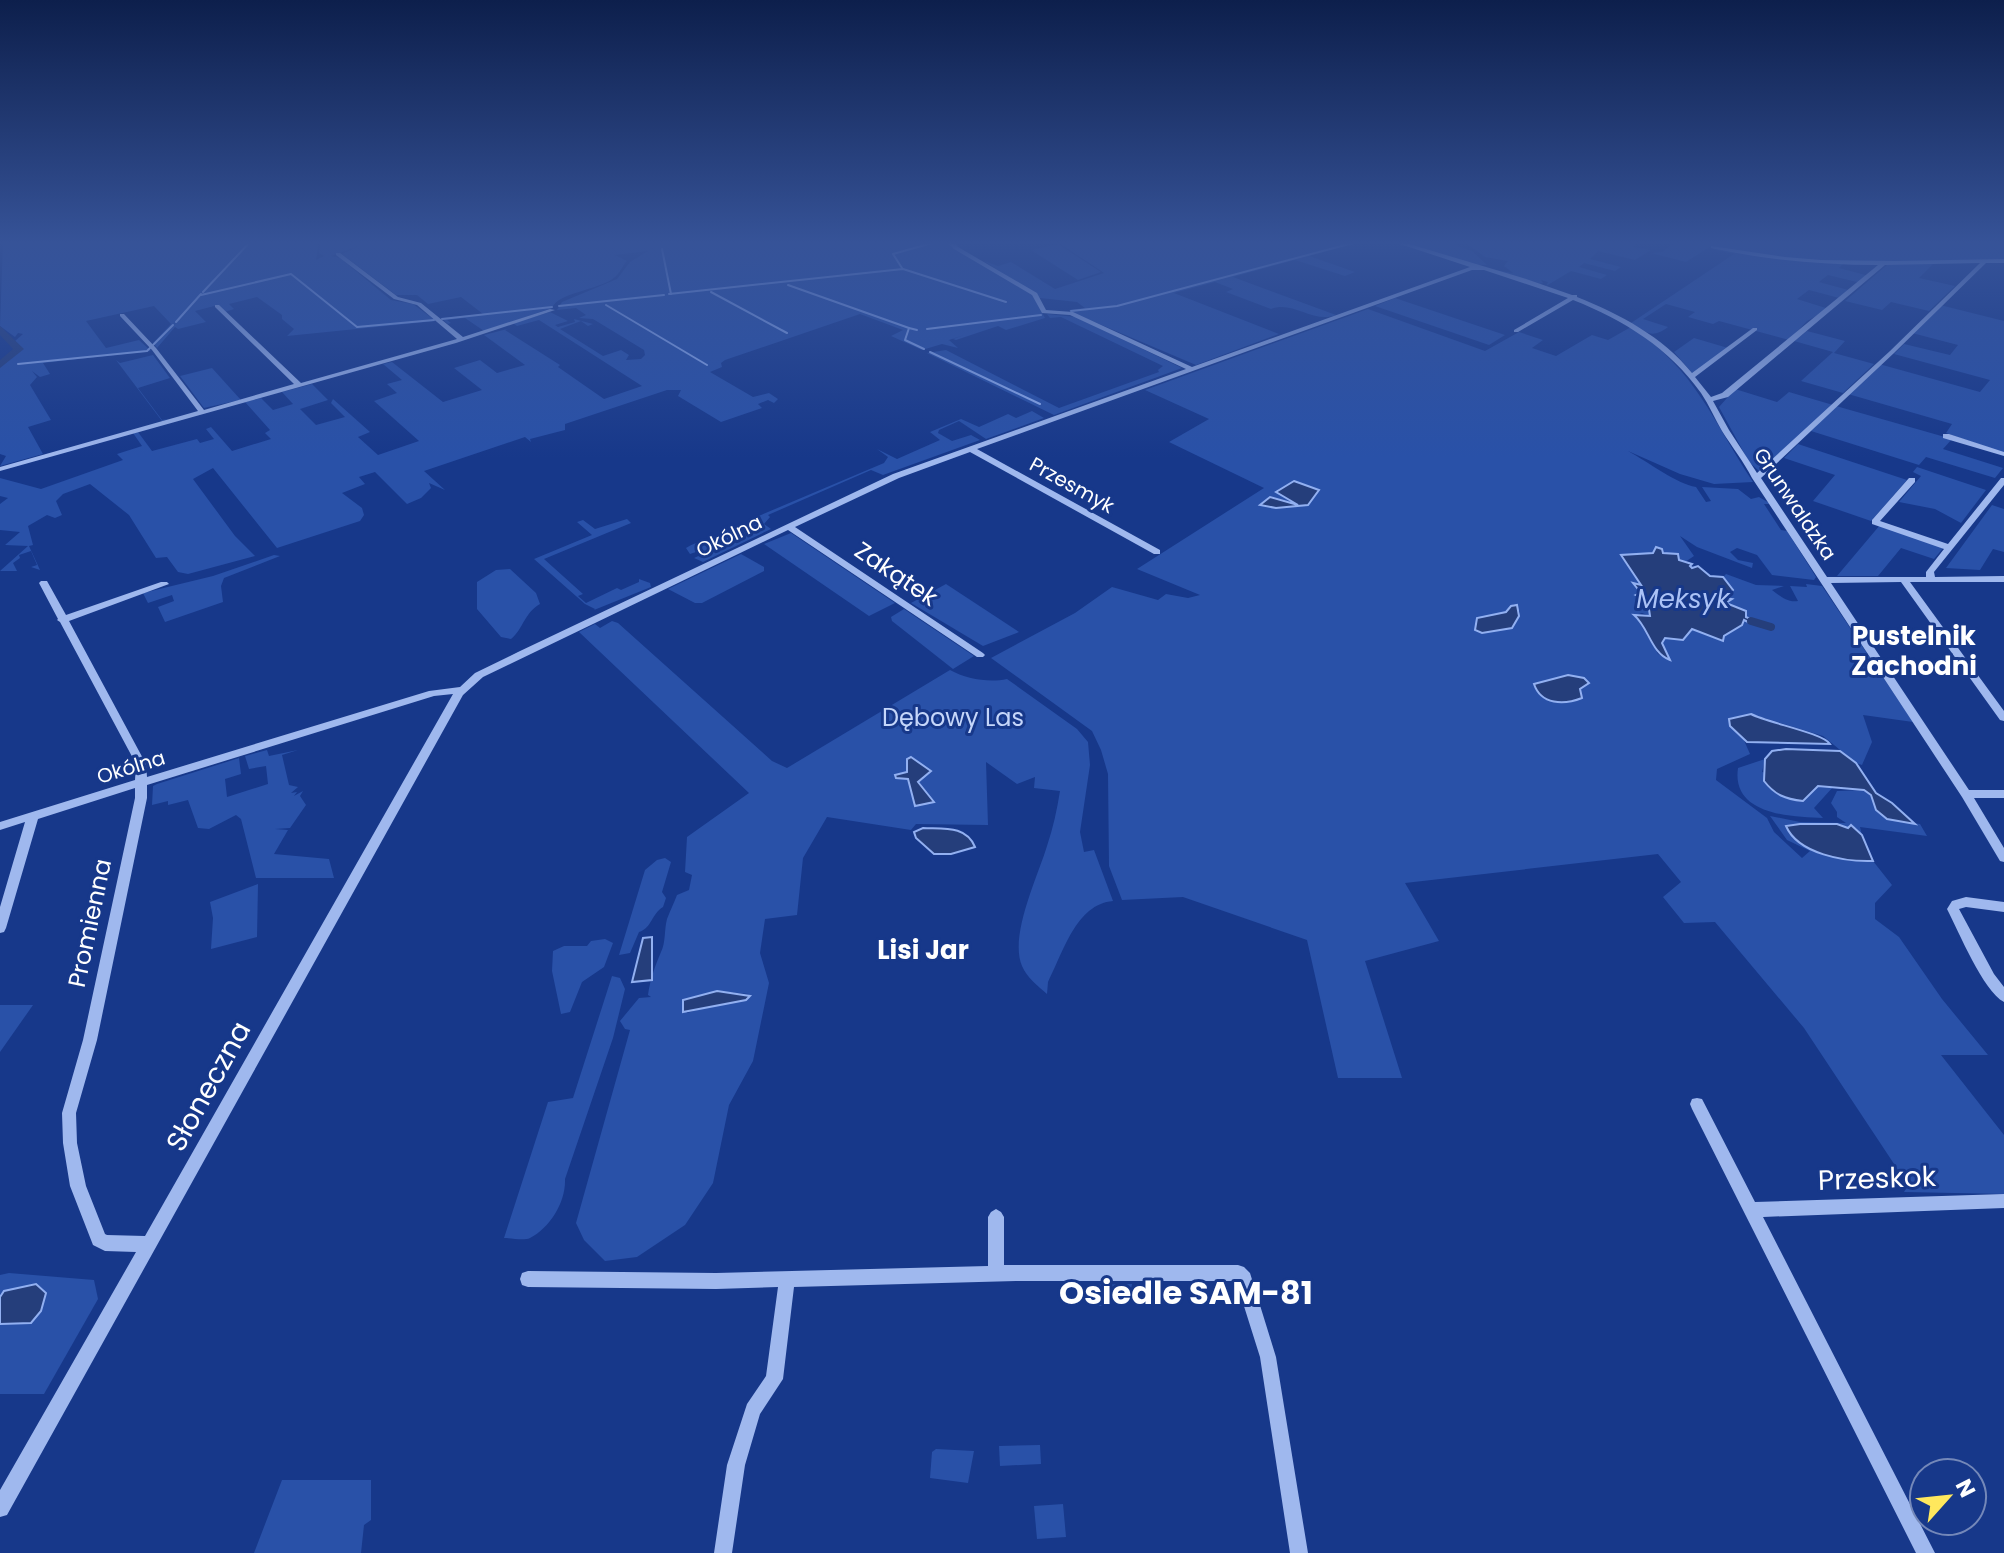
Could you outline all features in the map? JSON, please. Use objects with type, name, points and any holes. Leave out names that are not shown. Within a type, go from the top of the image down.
[{"type":"street","points":[[225,313],[299,385]]},
{"type":"street","points":[[430,313],[461,339]]},
{"type":"street","points":[[0,469],[461,339],[541,313]]},
{"type":"street","points":[[1072,313],[1192,369]]},
{"type":"street","name":"Okólna","points":[[0,828],[32,821],[142,782],[433,693],[461,690],[485,672],[896,476],[1346,313]]},
{"type":"street","points":[[1516,331],[1546,313]]},
{"type":"street","name":"Grunwaldzka","points":[[1607,313],[1667,349],[1710,400],[1725,430],[1966,794],[2004,858]]},
{"type":"street","points":[[1710,400],[1725,395],[1823,313]]},
{"type":"street","points":[[1756,478],[1931,313]]},
{"type":"street","points":[[122,315],[202,412]]},
{"type":"street","points":[[1691,377],[1755,329]]},
{"type":"street","points":[[1946,436],[2004,454]]},
{"type":"street","name":"Przesmyk","points":[[970,449],[1157,552]]},
{"type":"street","points":[[1912,480],[1875,522],[1950,548]]},
{"type":"street","points":[[1931,580],[1930,572],[2004,480]]},
{"type":"street","name":"Zakątek","points":[[789,527],[980,655]]},
{"type":"street","points":[[1824,580],[2004,579]]},
{"type":"street","points":[[1905,581],[2004,718]]},
{"type":"street","name":"Promienna","points":[[44,583],[141,764],[141,798],[93,1028],[68,1126],[78,1186],[99,1239],[105,1243],[148,1244]]},
{"type":"street","points":[[62,620],[164,584]]},
{"type":"street","name":"Słoneczna","points":[[0,1508],[461,690]]},
{"type":"street","points":[[1966,794],[2004,794]]},
{"type":"street","points":[[0,928],[4,904],[32,821]]},
{"type":"street","points":[[2004,907],[1966,902],[1956,904],[1953,909],[1989,978],[2004,996]]},
{"type":"street","points":[[1697,1104],[1926,1553]]},
{"type":"street","name":"Przeskok","points":[[1752,1210],[2004,1201]]},
{"type":"street","points":[[996,1217],[996,1274]]},
{"type":"street","points":[[528,1279],[1238,1273],[1244,1279],[1268,1357],[1299,1553]]},
{"type":"street","points":[[723,1553],[736,1465],[753,1410],[774,1379],[787,1279]]},
{"type":"green space","points":[[0,313],[120,313],[86,321],[106,348],[139,340],[151,351],[43,363],[50,374],[40,377],[32,371],[37,377],[30,385],[51,420],[28,427],[43,454],[0,466],[6,456],[0,454],[0,367],[21,350],[15,341],[23,334],[18,333],[15,337],[0,326]]},
{"type":"green space","points":[[161,313],[197,313],[206,322],[178,329],[175,327],[157,348],[153,343],[171,324]]},
{"type":"green space","points":[[280,313],[426,313],[436,321],[287,336],[294,329],[282,319]]},
{"type":"green space","points":[[536,313],[484,331],[465,318],[447,320],[451,323],[448,324],[441,318]]},
{"type":"green space","points":[[553,313],[568,321],[555,325],[558,327],[575,322],[574,319],[593,324],[588,326],[581,321],[560,329],[603,356],[621,350],[629,355],[626,360],[641,359],[645,355],[644,350],[593,319],[579,318],[586,315],[584,313],[1043,313],[1045,318],[1006,330],[998,326],[949,340],[958,348],[942,344],[922,350],[891,336],[903,330],[860,314],[725,360],[721,363],[722,367],[710,372],[753,397],[769,393],[778,399],[774,403],[768,400],[758,404],[762,408],[721,422],[678,396],[681,390],[667,390],[565,424],[565,430],[530,439],[531,442],[525,437],[424,471],[445,490],[429,483],[431,488],[421,498],[407,504],[375,472],[359,477],[365,484],[342,493],[362,508],[364,515],[360,521],[277,548],[213,468],[193,479],[235,536],[255,556],[188,574],[178,572],[167,557],[156,558],[129,515],[90,484],[63,494],[56,501],[62,515],[55,518],[47,515],[28,526],[33,545],[29,546],[40,570],[31,567],[37,565],[31,551],[19,555],[20,558],[13,563],[17,571],[0,571],[28,546],[5,545],[20,532],[0,530],[0,504],[8,498],[0,496],[0,478],[41,489],[123,460],[117,454],[142,446],[133,433],[138,432],[152,451],[197,439],[200,443],[214,439],[206,429],[211,427],[232,451],[271,439],[265,433],[270,430],[245,402],[261,398],[273,410],[293,404],[282,392],[312,384],[328,400],[300,409],[316,425],[345,417],[331,403],[333,399],[370,432],[358,437],[378,455],[419,441],[374,401],[397,393],[387,384],[402,380],[383,364],[392,362],[443,402],[482,390],[454,368],[480,360],[497,373],[525,365],[484,335],[511,328],[505,330],[560,365],[558,367],[604,399],[642,386],[539,320],[517,326],[513,323]]},
{"type":"green space","points":[[1074,313],[1226,313],[1279,334],[1196,365]]},
{"type":"green space","points":[[1308,313],[1336,315],[1328,317]]},
{"type":"green space","points":[[1356,313],[1380,313],[1485,351],[1519,332],[1543,340],[1532,348],[1556,356],[1592,335],[1608,340],[1631,327],[1672,361],[1701,397],[1753,482],[1714,484],[1680,474],[1628,451],[1671,477],[1696,487],[1706,502],[1711,501],[1702,487],[1738,489],[1751,499],[1759,497],[1771,504],[1764,504],[1781,530],[1787,531],[1816,577],[1814,580],[1772,575],[1757,555],[1737,548],[1730,552],[1738,560],[1753,563],[1752,568],[1697,547],[1680,536],[1694,556],[1685,562],[1667,557],[1679,555],[1659,552],[1664,551],[1656,547],[1654,553],[1621,555],[1641,587],[1633,583],[1642,593],[1635,596],[1646,597],[1651,603],[1644,605],[1649,609],[1650,616],[1642,613],[1635,615],[1658,654],[1668,659],[1662,643],[1665,637],[1683,640],[1692,629],[1722,641],[1724,636],[1742,626],[1744,620],[1750,623],[1752,620],[1746,617],[1746,611],[1725,602],[1730,599],[1725,598],[1732,590],[1723,577],[1726,574],[1756,585],[1784,586],[1772,590],[1790,601],[1798,601],[1790,586],[1822,586],[1913,722],[1863,715],[1872,742],[1862,765],[1823,736],[1751,714],[1730,718],[1730,726],[1743,738],[1750,754],[1717,769],[1716,780],[1767,818],[1774,832],[1802,858],[1810,851],[1787,840],[1770,816],[1800,822],[1846,823],[1837,817],[1831,803],[1837,791],[1864,790],[1871,795],[1876,810],[1887,819],[1920,824],[1927,836],[1860,827],[1862,835],[1851,825],[1848,828],[1837,824],[1787,827],[1793,836],[1812,850],[1837,858],[1873,861],[1892,885],[1875,903],[1875,919],[1899,937],[1942,999],[1988,1055],[1941,1055],[2004,1135],[2004,1194],[1904,1192],[1908,1185],[1804,1028],[1715,922],[1684,923],[1663,897],[1681,882],[1658,854],[1405,883],[1439,941],[1365,961],[1402,1078],[1338,1078],[1307,940],[1183,897],[1122,900],[1109,866],[1108,774],[1092,731],[991,658],[1075,613],[1112,587],[1158,600],[1166,594],[1188,598],[1200,595],[1137,569],[1264,488],[1169,442],[1209,419],[1145,390]],"holes":[[[1294,481],[1319,490],[1308,505],[1276,508],[1260,505],[1270,497],[1298,505],[1277,493]],[[1514,604],[1520,612],[1512,628],[1482,633],[1475,630],[1478,618],[1506,612]],[[1568,675],[1584,678],[1589,683],[1580,689],[1581,698],[1567,702],[1554,701],[1542,696],[1534,685]]]},
{"type":"green space","points":[[1397,313],[1441,313],[1505,335],[1489,345]]},
{"type":"green space","points":[[1645,313],[1651,313],[1643,319],[1668,327],[1658,333],[1650,333],[1631,323]]},
{"type":"green space","points":[[1693,313],[1821,313],[1807,321],[1789,340],[1719,321],[1713,324],[1688,317]]},
{"type":"green space","points":[[1932,313],[1974,313],[2004,321],[2004,453],[1946,433],[1952,424],[1848,394],[1879,364],[1980,392],[1990,380],[1894,354],[1904,344],[1950,355],[1958,345],[1912,333]]},
{"type":"green space","points":[[1047,314],[1076,317],[1182,368],[1054,415],[927,353],[946,350],[1059,408],[1159,372],[1163,366],[1061,317],[1050,318]]},
{"type":"green space","points":[[1807,331],[1845,341],[1834,353],[1874,364],[1843,393],[1801,381],[1833,352],[1794,341]]},
{"type":"green space","points":[[1694,338],[1728,348],[1693,374],[1674,352]]},
{"type":"green space","points":[[153,355],[170,378],[138,388],[162,420],[169,419],[162,421],[116,360],[120,363]]},
{"type":"green space","points":[[212,368],[240,400],[204,408],[180,376]]},
{"type":"green space","points":[[1735,389],[1777,402],[1789,392],[1833,405],[1759,471],[1749,462],[1719,407]]},
{"type":"green space","points":[[1836,406],[1952,439],[1943,449],[2003,468],[1995,478],[1926,457],[1919,465],[1811,431]]},
{"type":"green space","points":[[1032,411],[1044,418],[986,439],[959,421],[939,430],[938,433],[952,441],[971,435],[980,440],[883,475],[871,470],[768,515],[770,517],[764,524],[771,529],[703,562],[694,558],[705,553],[702,550],[690,554],[686,548],[737,534],[756,525],[749,520],[884,463],[888,457],[877,449],[897,459],[940,440],[930,432],[961,419],[979,427],[1008,414],[1016,418]]},
{"type":"green space","points":[[1798,444],[1907,480],[1871,521],[1813,501],[1835,475],[1784,458]]},
{"type":"green space","points":[[1917,467],[1986,490],[1961,523],[1935,509],[1899,502],[1921,476],[1913,472]]},
{"type":"green space","points":[[1992,505],[2004,509],[2004,552],[1993,549],[1980,570],[1946,568]]},
{"type":"green space","points":[[627,519],[631,523],[544,559],[583,594],[578,596],[586,603],[617,588],[621,590],[639,582],[639,579],[650,583],[651,587],[594,610],[534,559],[592,535],[577,522],[583,520],[595,529]]},
{"type":"green space","points":[[1880,525],[1944,547],[1934,559],[1901,548],[1878,576],[1837,576]]},
{"type":"green space","points":[[791,533],[895,603],[869,616],[764,544]]},
{"type":"green space","points":[[741,554],[764,567],[764,571],[702,603],[695,603],[668,589]]},
{"type":"green space","points":[[274,555],[280,556],[224,578],[221,586],[223,602],[165,622],[158,607],[174,601],[172,595],[148,603],[143,593],[213,576]]},
{"type":"green space","points":[[510,569],[536,593],[540,604],[511,639],[501,637],[477,609],[477,582],[496,570]]},
{"type":"green space","points":[[946,584],[1019,632],[983,646],[911,603]]},
{"type":"green space","points":[[904,609],[974,656],[953,669],[892,621],[891,617]]},
{"type":"green space","name":"Dębowy Las","points":[[612,621],[618,623],[772,761],[787,768],[950,670],[978,679],[1007,679],[1077,729],[1088,742],[1090,765],[1080,832],[1084,852],[1094,850],[1113,901],[1100,904],[1080,920],[1048,982],[1047,994],[1024,970],[1019,939],[1060,791],[1034,788],[1035,777],[1017,784],[986,762],[988,825],[916,824],[911,830],[827,817],[803,858],[797,915],[765,919],[760,953],[769,983],[753,1061],[729,1105],[713,1183],[685,1225],[637,1257],[605,1261],[584,1240],[576,1223],[630,1030],[625,1029],[620,1021],[639,998],[651,997],[648,995],[649,989],[664,944],[667,919],[677,895],[689,890],[692,875],[685,872],[687,837],[749,793],[579,632],[595,624],[600,628]],"holes":[[[717,991],[749,994],[687,1013],[683,1000]]]},
{"type":"green space","points":[[267,750],[269,756],[298,750],[282,755],[289,785],[298,787],[291,793],[297,792],[294,796],[303,791],[300,796],[306,805],[290,828],[275,829],[288,830],[274,854],[329,859],[334,878],[256,878],[241,819],[236,815],[209,829],[198,828],[188,800],[152,805],[153,786],[239,758],[241,774],[225,779],[227,797],[268,784],[266,766],[249,769],[245,756]]},
{"type":"green space","points":[[1765,759],[1762,772],[1833,787],[1814,808],[1823,818],[1766,810],[1744,796],[1738,784],[1738,768]]},
{"type":"green space","points":[[665,858],[671,862],[662,892],[666,898],[663,907],[639,932],[630,953],[619,955],[645,870],[657,860]]},
{"type":"green space","points":[[258,884],[257,937],[211,949],[213,918],[210,902]]},
{"type":"green space","points":[[605,939],[613,943],[604,967],[582,982],[570,1012],[561,1014],[552,971],[553,951],[564,946],[587,946],[591,941]]},
{"type":"green space","points":[[612,976],[620,978],[625,989],[613,1038],[565,1179],[560,1205],[537,1234],[530,1238],[504,1238],[548,1102],[573,1098]]},
{"type":"green space","points":[[0,1005],[33,1005],[0,1052]]},
{"type":"green space","points":[[9,1273],[94,1280],[98,1299],[44,1394],[0,1394],[0,1275]]},
{"type":"green space","points":[[1132,1284],[1130,1296],[1110,1296],[1110,1306],[1088,1306],[1086,1285]]},
{"type":"green space","points":[[1040,1445],[1041,1464],[1000,1466],[999,1446]]},
{"type":"green space","points":[[936,1449],[974,1451],[968,1483],[930,1478],[932,1452]]},
{"type":"green space","points":[[282,1480],[371,1480],[371,1520],[364,1525],[361,1553],[254,1553]]},
{"type":"green space","points":[[1063,1504],[1066,1537],[1037,1539],[1034,1506]]},
{"type":"water","points":[[1294,481],[1319,490],[1308,505],[1276,508],[1260,505],[1270,497],[1298,505],[1276,492]]},
{"type":"water","name":"Meksyk","points":[[1656,547],[1663,553],[1678,554],[1679,560],[1692,564],[1692,568],[1698,566],[1710,576],[1723,577],[1733,590],[1726,598],[1732,599],[1726,603],[1746,611],[1746,617],[1753,620],[1750,623],[1744,620],[1742,625],[1724,636],[1723,641],[1692,629],[1683,640],[1665,638],[1662,643],[1670,660],[1664,657],[1634,615],[1650,616],[1649,609],[1643,604],[1650,601],[1636,595],[1641,593],[1633,583],[1641,585],[1621,555],[1653,553]]},
{"type":"water","points":[[1517,605],[1519,616],[1512,628],[1482,633],[1475,630],[1477,618],[1506,612]]},
{"type":"water","points":[[1568,675],[1584,678],[1589,683],[1580,689],[1582,698],[1554,702],[1542,696],[1534,684]]},
{"type":"water","points":[[1751,714],[1817,736],[1830,744],[1747,742],[1730,726],[1729,719]]},
{"type":"water","points":[[1772,751],[1840,751],[1856,763],[1876,793],[1915,824],[1887,819],[1876,810],[1871,795],[1864,790],[1818,786],[1803,801],[1776,793],[1764,781],[1765,759]]},
{"type":"water","points":[[911,757],[931,771],[918,782],[934,802],[915,806],[908,779],[896,778],[895,775],[907,772],[907,759]]},
{"type":"water","points":[[1837,824],[1848,828],[1851,825],[1862,835],[1873,861],[1836,858],[1811,850],[1792,836],[1786,826]]},
{"type":"water","points":[[923,828],[960,832],[975,847],[951,854],[934,854],[916,838],[914,832]]},
{"type":"water","points":[[652,937],[652,980],[632,982],[643,938]]},
{"type":"water","points":[[717,991],[750,996],[746,1000],[683,1012],[683,1000]]},
{"type":"water","points":[[36,1284],[46,1293],[41,1311],[31,1323],[0,1324],[0,1297],[4,1291]]},
{"type":"waterway","points":[[176,322],[184,313]]},
{"type":"waterway","points":[[340,313],[357,327],[434,320]]},
{"type":"waterway","points":[[442,319],[493,313]]},
{"type":"waterway","points":[[620,313],[707,365]]},
{"type":"waterway","points":[[751,313],[787,333]]},
{"type":"waterway","points":[[868,313],[909,328]]},
{"type":"waterway","points":[[927,329],[1041,315]]},
{"type":"waterway","points":[[18,364],[147,351],[173,325]]},
{"type":"waterway","points":[[909,328],[917,330]]},
{"type":"waterway","points":[[909,328],[905,340],[924,349]]},
{"type":"waterway","points":[[0,329],[19,349],[0,365]]},
{"type":"waterway","points":[[930,352],[1040,404]]},
{"type":"waterway","points":[[1751,621],[1771,627]]},
{"type":"district","name":"Pustelnik Zachodni","points":[[1914,651]]},
{"type":"district","name":"Lisi Jar","points":[[923,950]]},
{"type":"district","name":"Osiedle SAM-81","points":[[1186,1293]]}]
